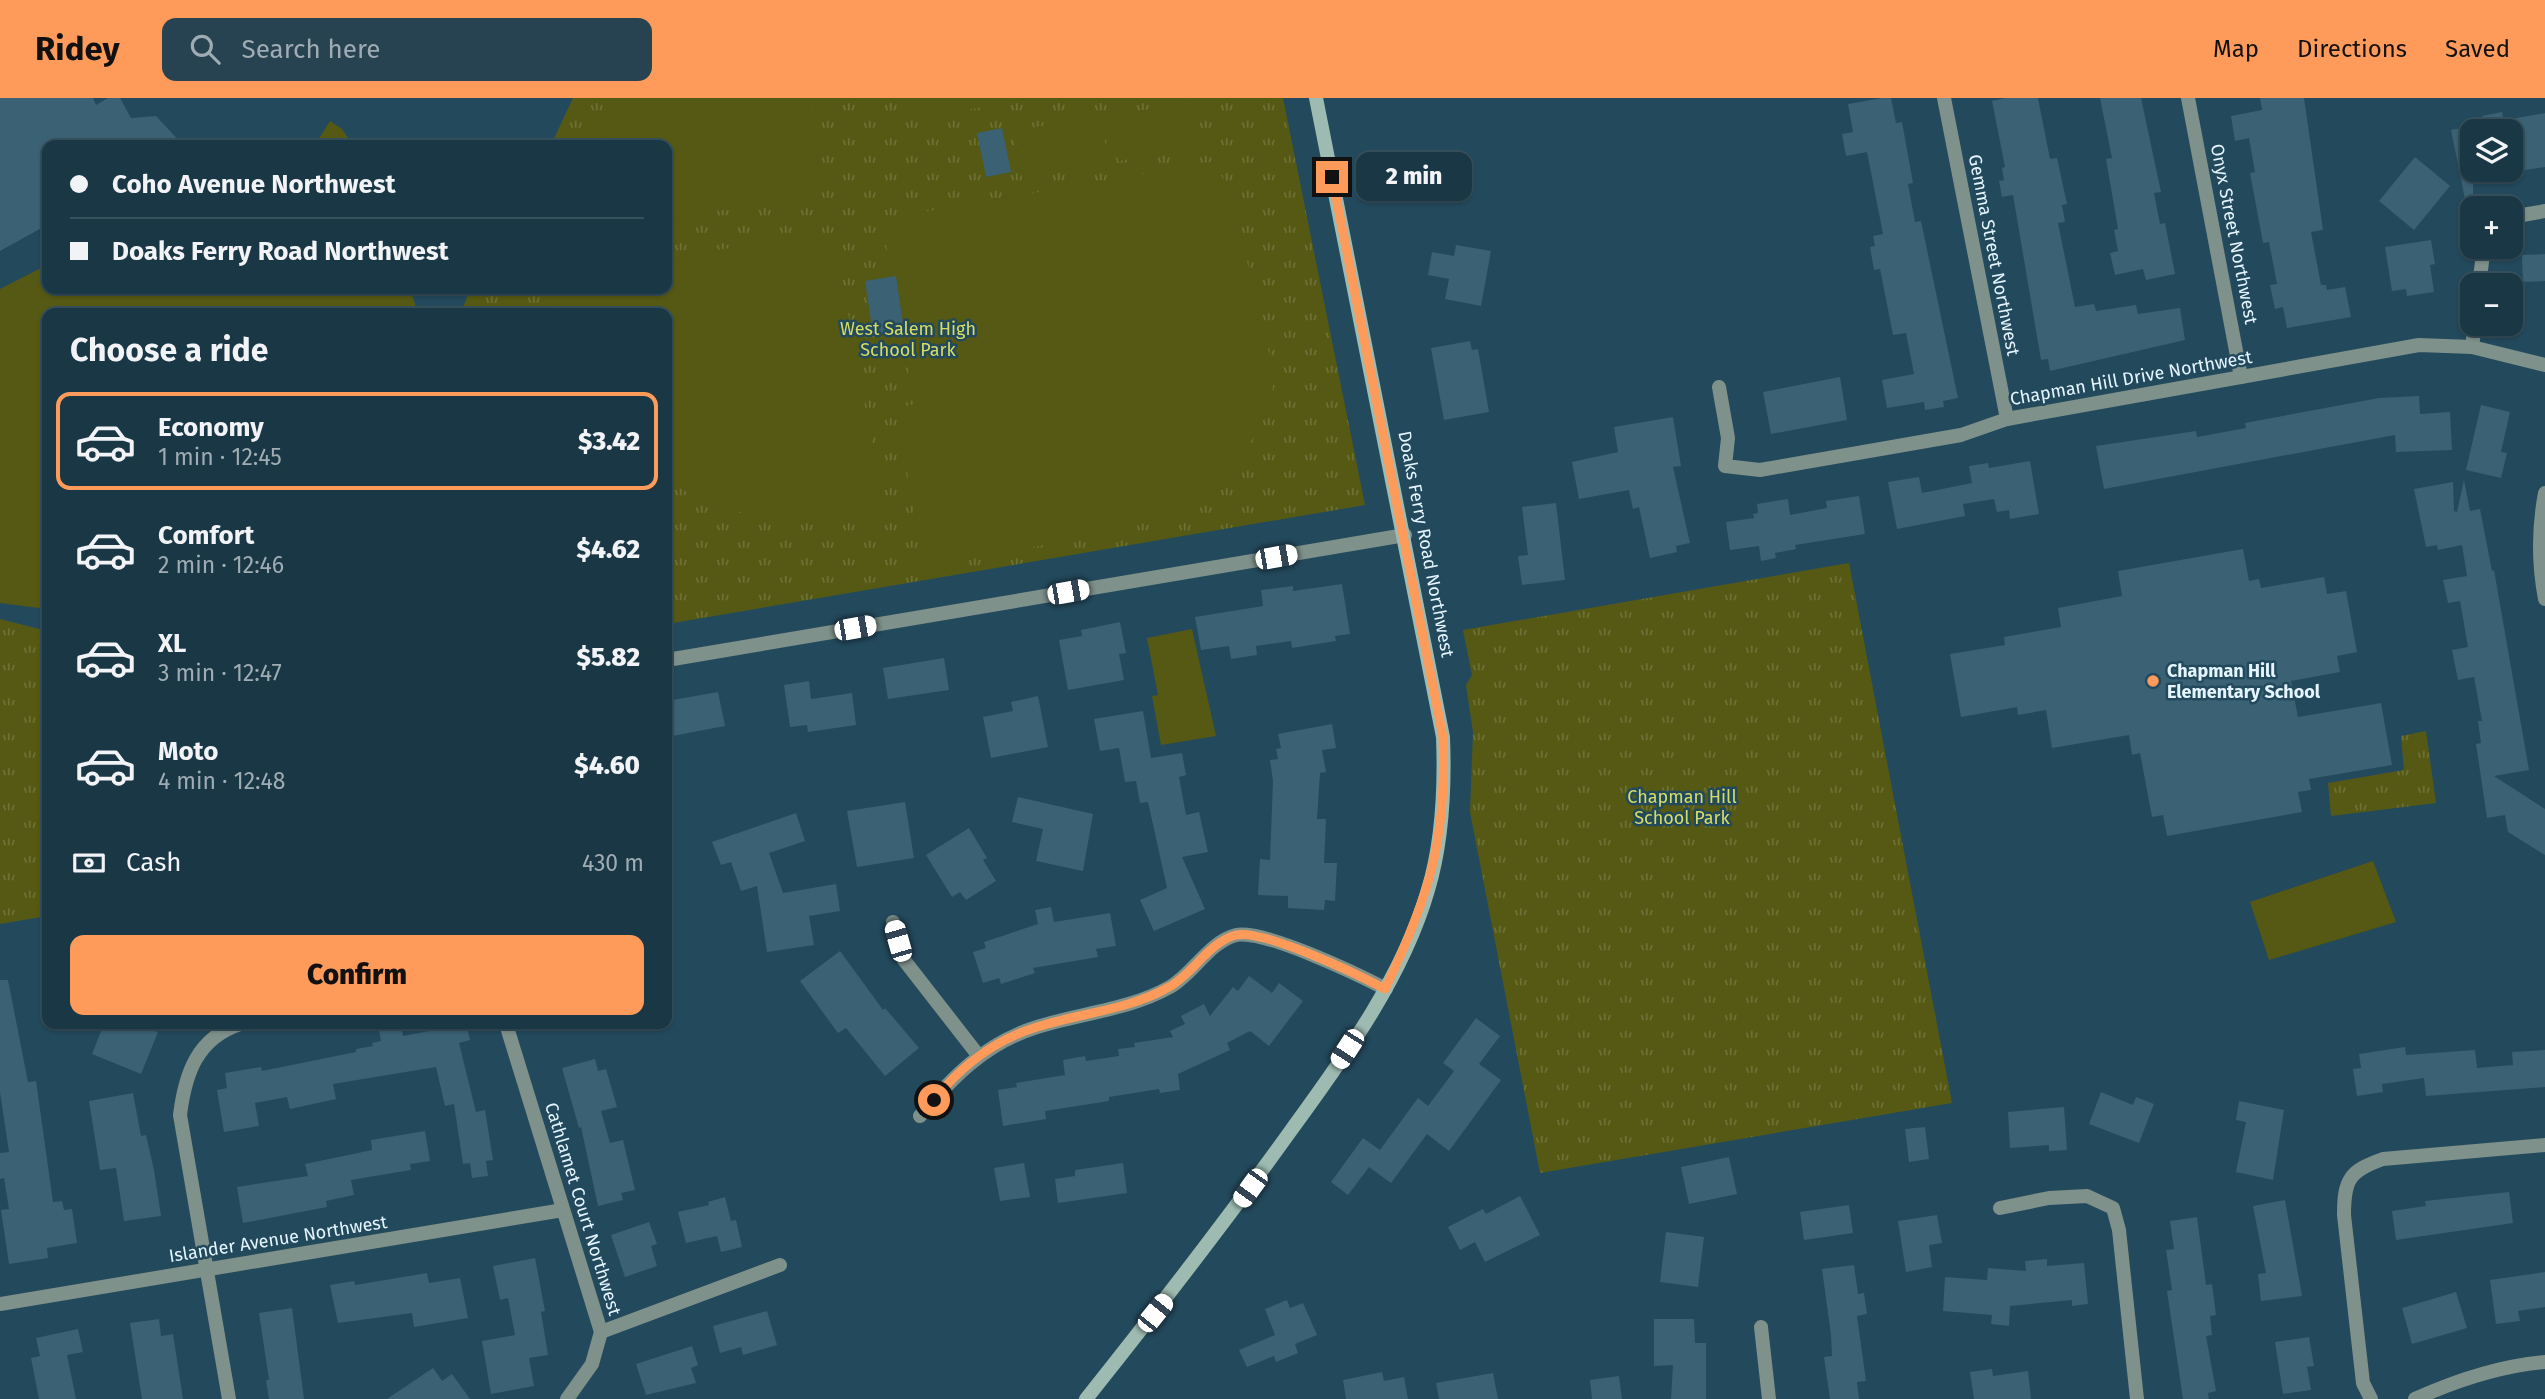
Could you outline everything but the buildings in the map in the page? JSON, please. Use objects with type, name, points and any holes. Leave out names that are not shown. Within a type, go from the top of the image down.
[{"type":"main road","name":"Doaks Ferry Road Northwest","points":[[1086,1399],[1206,1248],[1321,1088],[1385,989],[1415,928],[1429,889],[1440,833],[1445,779],[1443,737],[1405,535],[1316,98]]},
{"type":"street","name":"Gemma Street Northwest","points":[[1944,98],[2007,419]]},
{"type":"street","name":"Onyx Street Northwest","points":[[2188,98],[2241,377]]},
{"type":"street","points":[[2523,215],[2545,211]]},
{"type":"street","points":[[2472,347],[2473,336]]},
{"type":"street","name":"Chapman Hill Drive Northwest","points":[[1719,387],[1728,438],[1725,466],[1760,470],[1961,435],[2007,419],[2419,345],[2472,347],[2545,365]]},
{"type":"street","points":[[2545,493],[2539,526],[2539,566],[2545,599]]},
{"type":"street","points":[[672,659],[1405,535]]},
{"type":"street","points":[[893,922],[904,960],[978,1055]]},
{"type":"street","points":[[920,1116],[947,1083],[978,1055],[1037,1027],[1099,1013],[1170,987],[1220,942],[1237,935],[1258,936],[1350,970],[1385,989]]},
{"type":"street","points":[[229,1399],[180,1115],[184,1080],[198,1055],[216,1036],[230,1029]]},
{"type":"street","name":"Cathlamet Court Northwest","points":[[508,1029],[601,1332],[592,1364],[567,1399]]},
{"type":"street","points":[[2371,1399],[2363,1382],[2344,1215],[2344,1192],[2350,1178],[2361,1167],[2383,1159],[2545,1145]]},
{"type":"street","points":[[2000,1208],[2049,1198],[2087,1196],[2112,1208],[2119,1230],[2137,1399]]},
{"type":"street","name":"Islander Avenue Northwest","points":[[0,1304],[563,1210]]},
{"type":"street","points":[[601,1332],[780,1265]]},
{"type":"street","points":[[1761,1327],[1769,1399]]},
{"type":"street","points":[[2415,1399],[2454,1382],[2512,1365],[2545,1362]]},
{"type":"green space","name":"West Salem High School Park","points":[[573,98],[1283,98],[1365,505],[672,623],[672,308],[463,308],[468,294],[672,294],[672,140],[553,140]]},
{"type":"green space","points":[[618,98],[811,98],[823,170],[806,196],[672,218],[672,140],[601,140]]},
{"type":"green space","points":[[901,98],[1038,98],[929,116]]},
{"type":"green space","points":[[1193,102],[1200,147],[1118,161],[1110,116]]},
{"type":"green space","points":[[1100,115],[1109,162],[1022,177],[1014,131]]},
{"type":"green space","points":[[330,121],[342,129],[350,140],[318,140]]},
{"type":"green space","points":[[1211,162],[1227,184],[1234,207],[1274,373],[1271,398],[1249,445],[1212,484],[1191,500],[1145,523],[1110,533],[924,569],[896,409],[914,404],[886,245],[906,215]]},
{"type":"green space","points":[[811,235],[837,252],[885,515],[817,522],[775,520],[732,510],[672,484],[672,308],[553,308],[550,294],[672,294],[672,257]]},
{"type":"green space","points":[[42,268],[42,294],[412,294],[416,308],[42,308],[42,608],[0,603],[0,289]]},
{"type":"green space","name":"Chapman Hill School Park","points":[[1849,563],[1952,1103],[1540,1173],[1470,812],[1473,732],[1466,685],[1472,675],[1463,630]]},
{"type":"green space","points":[[0,619],[42,630],[42,917],[0,924]]},
{"type":"green space","points":[[1192,629],[1216,736],[1161,745],[1152,696],[1158,695],[1147,638]]},
{"type":"green space","points":[[2426,731],[2436,803],[2331,816],[2328,783],[2404,770],[2401,736]]},
{"type":"green space","points":[[2373,861],[2396,922],[2269,960],[2250,902]]},
{"type":"place","name":"Chapman Hill Elementary School","points":[[2153,681]]},
{"type":"route","points":[[934,1100],[947,1083],[978,1055],[1007,1039],[1037,1027],[1099,1013],[1170,987],[1220,942],[1237,935],[1258,936],[1350,970],[1385,989],[1415,928],[1429,889],[1440,833],[1445,779],[1443,737],[1430,659],[1332,177]]}]
